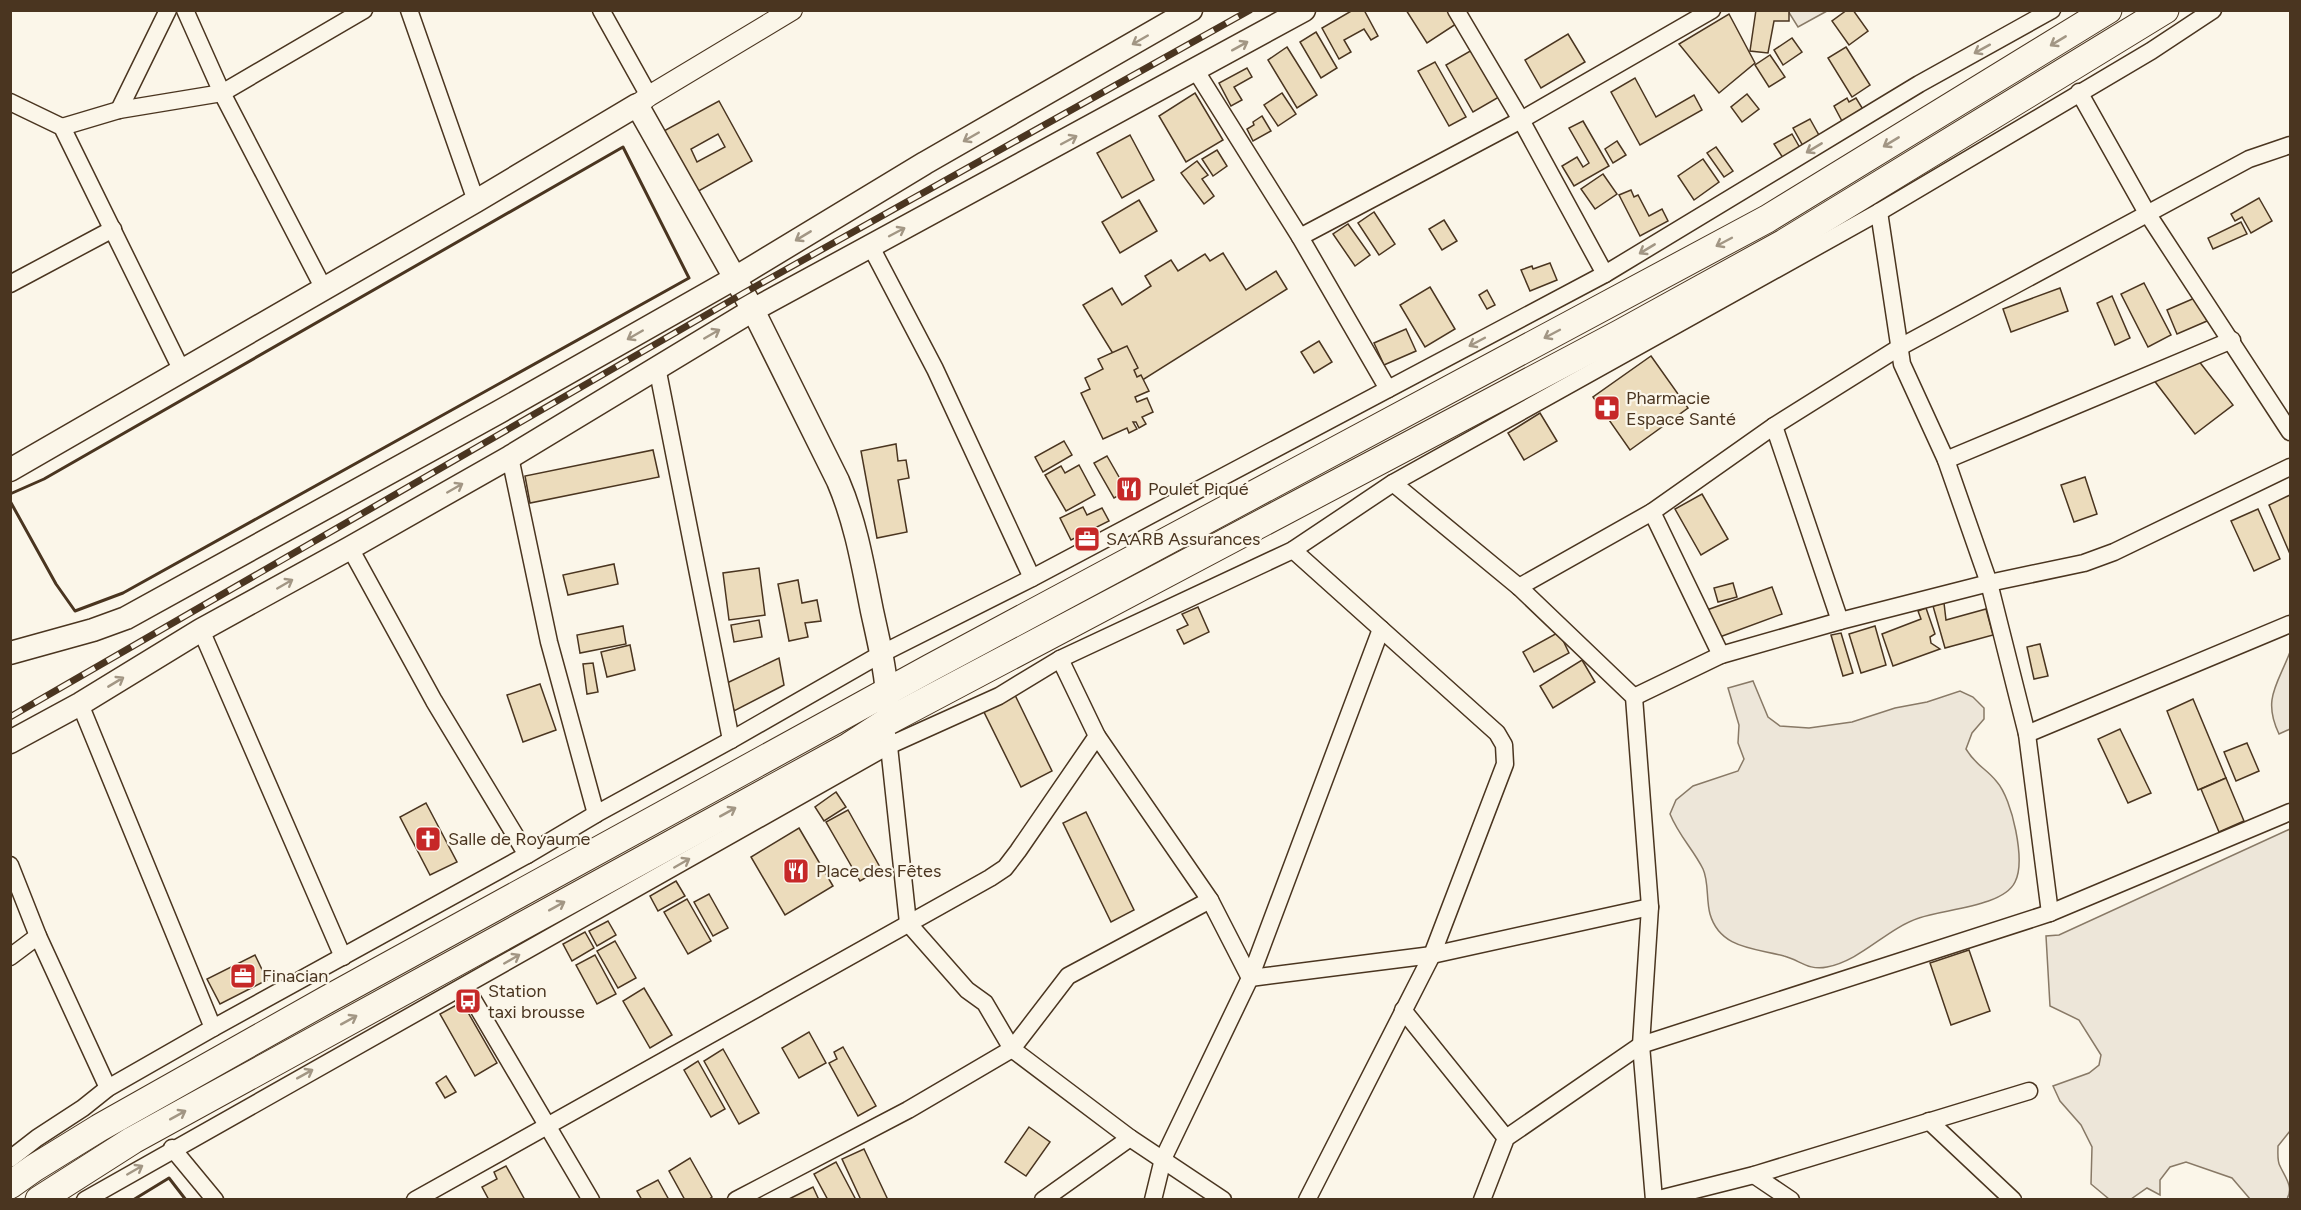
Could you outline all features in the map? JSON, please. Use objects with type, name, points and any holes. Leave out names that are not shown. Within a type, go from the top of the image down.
[{"type":"highway","points":[[10,1185],[99,1128],[326,1000],[887,692],[1767,219],[2108,10]]},
{"type":"highway","points":[[39,1200],[133,1140],[848,747],[888,734],[1774,248],[2165,10]]},
{"type":"main road","points":[[10,653],[93,630],[126,618],[500,412],[735,278],[925,163],[1191,10]]},
{"type":"main road","points":[[10,742],[80,704],[201,630],[510,457],[753,310],[1196,71],[1304,10]]},
{"type":"main road","points":[[10,470],[476,201],[643,100],[753,310],[850,508],[881,654],[887,692],[888,734]]},
{"type":"street","points":[[119,110],[168,10]]},
{"type":"street","points":[[185,10],[222,93],[324,289]]},
{"type":"street","points":[[62,128],[119,110],[222,93],[364,10]]},
{"type":"street","points":[[409,10],[476,201]]},
{"type":"street","points":[[602,10],[643,100],[771,16],[792,10]]},
{"type":"street","points":[[1456,10],[1521,120],[1605,274]]},
{"type":"street","points":[[1300,237],[1521,120],[1712,10]]},
{"type":"street","points":[[10,1159],[108,1088],[213,1028],[526,855],[881,654],[1032,578],[1605,274],[1919,84],[2052,10]]},
{"type":"street","points":[[85,1200],[465,986],[888,734],[999,696],[1060,659],[1293,550],[1392,483],[1880,212],[2151,51],[2213,10]]},
{"type":"street","points":[[1196,71],[1300,237],[1388,389]]},
{"type":"street","points":[[2079,92],[2147,213],[2290,432]]},
{"type":"street","points":[[10,102],[62,128],[182,371]]},
{"type":"street","points":[[1520,587],[1652,512],[1774,426],[1900,347],[2249,159],[2290,145]]},
{"type":"street","points":[[1880,212],[1902,364],[1946,460],[1989,583],[2027,734],[2050,913]]},
{"type":"street","points":[[10,284],[113,229]]},
{"type":"street","points":[[871,247],[935,369],[1032,578]]},
{"type":"street","points":[[1946,460],[2232,340]]},
{"type":"street","points":[[657,367],[731,740]]},
{"type":"street","points":[[1774,426],[1840,621]]},
{"type":"street","points":[[510,457],[549,642],[596,814]]},
{"type":"street","points":[[1634,697],[1721,655],[1840,621],[2094,559],[2290,467]]},
{"type":"street","points":[[1392,483],[1520,587],[1634,697],[1650,907],[1641,1046],[1654,1200],[1754,1175],[2029,1091]]},
{"type":"street","points":[[1652,512],[1721,655]]},
{"type":"street","points":[[350,548],[434,701],[526,855]]},
{"type":"street","points":[[1293,550],[1497,733],[1504,745],[1505,764],[1432,956],[1307,1200]]},
{"type":"street","points":[[2027,734],[2290,624]]},
{"type":"street","points":[[1153,1200],[1163,1159],[1250,978],[1381,629]]},
{"type":"street","points":[[201,630],[343,957]]},
{"type":"street","points":[[1060,659],[1097,736],[1210,900],[1250,978]]},
{"type":"street","points":[[80,704],[213,1028]]},
{"type":"street","points":[[888,734],[908,923],[968,990],[985,1003],[1012,1049],[1130,1138],[1223,1200]]},
{"type":"street","points":[[415,1200],[440,1194],[547,1126],[1005,868],[1097,736]]},
{"type":"street","points":[[1482,1200],[1506,1138],[1641,1046],[2050,913],[2290,812]]},
{"type":"street","points":[[10,865],[38,936],[108,1088]]},
{"type":"street","points":[[736,1200],[908,1110],[1012,1049],[1068,976],[1210,900]]},
{"type":"street","points":[[1250,978],[1432,956],[1650,907]]},
{"type":"street","points":[[10,957],[38,936]]},
{"type":"street","points":[[465,986],[591,1200]]},
{"type":"street","points":[[1403,1010],[1506,1138]]},
{"type":"street","points":[[1929,1121],[2013,1200]]},
{"type":"street","points":[[1043,1200],[1130,1138]]},
{"type":"street","points":[[172,1149],[215,1200]]},
{"type":"street","points":[[1754,1175],[1791,1200]]},
{"type":"shaded area","points":[[1788,11],[1827,11],[1798,27]]},
{"type":"shaded area","points":[[2290,652],[2290,729],[2279,734],[2274,722],[2272,701]]},
{"type":"shaded area","points":[[1753,681],[1768,717],[1780,726],[1809,728],[1852,722],[1960,691],[1973,697],[1984,708],[1984,719],[1972,733],[1966,749],[1997,782],[2008,802],[2018,846],[2018,872],[2015,882],[1998,897],[1986,902],[1930,915],[1907,923],[1852,958],[1827,967],[1815,968],[1784,956],[1730,941],[1715,926],[1710,914],[1703,869],[1670,814],[1676,800],[1693,786],[1738,771],[1744,759],[1738,743],[1739,725],[1728,688]]},
{"type":"shaded area","points":[[2290,829],[2290,1131],[2278,1146],[2279,1164],[2289,1186],[2289,1195],[2287,1199],[2250,1199],[2232,1178],[2186,1162],[2170,1167],[2160,1180],[2160,1195],[2147,1188],[2131,1199],[2109,1199],[2091,1184],[2092,1147],[2081,1125],[2060,1101],[2053,1086],[2089,1073],[2099,1065],[2101,1055],[2079,1020],[2050,1006],[2046,936],[2059,935]]},
{"type":"building","points":[[1353,10],[1364,10],[1378,36],[1371,40],[1364,29],[1344,40],[1351,52],[1339,59],[1322,28]]},
{"type":"building","points":[[1406,10],[1447,10],[1456,24],[1427,43]]},
{"type":"building","points":[[1756,10],[1789,10],[1789,21],[1774,21],[1768,53],[1750,51]]},
{"type":"building","points":[[1847,10],[1853,10],[1868,31],[1849,45],[1832,21]]},
{"type":"building","points":[[1729,14],[1755,63],[1719,93],[1679,44]]},
{"type":"building","points":[[1316,32],[1337,68],[1321,78],[1300,42]]},
{"type":"building","points":[[1568,34],[1585,62],[1541,88],[1525,60]]},
{"type":"building","points":[[1792,38],[1802,52],[1783,65],[1774,50]]},
{"type":"building","points":[[1287,47],[1317,95],[1297,108],[1268,60]]},
{"type":"building","points":[[1846,47],[1870,85],[1852,97],[1828,58]]},
{"type":"building","points":[[1472,50],[1499,97],[1473,112],[1446,65]]},
{"type":"building","points":[[1770,55],[1785,77],[1769,87],[1755,65]]},
{"type":"building","points":[[1435,62],[1466,117],[1449,126],[1418,71]]},
{"type":"building","points":[[1247,68],[1252,77],[1234,87],[1242,100],[1231,106],[1219,83]]},
{"type":"building","points":[[1635,78],[1656,117],[1694,95],[1702,110],[1640,145],[1611,92]]},
{"type":"building","points":[[1195,93],[1223,140],[1186,162],[1159,116]]},
{"type":"building","points":[[1282,93],[1296,114],[1278,126],[1264,105]]},
{"type":"building","points":[[1747,94],[1759,109],[1742,122],[1731,107]]},
{"type":"building","points":[[1847,98],[1849,102],[1856,98],[1864,111],[1843,123],[1834,106]]},
{"type":"building","points":[[719,101],[752,161],[695,193],[662,132]],"holes":[[[718,134],[725,147],[697,162],[691,149]]]},
{"type":"building","points":[[1262,116],[1271,131],[1253,141],[1247,129]]},
{"type":"building","points":[[1810,119],[1820,137],[1803,146],[1793,128]]},
{"type":"building","points":[[1583,121],[1609,166],[1574,186],[1562,166],[1577,157],[1583,167],[1589,163],[1569,128]]},
{"type":"building","points":[[1792,134],[1800,148],[1783,158],[1774,144]]},
{"type":"building","points":[[1130,135],[1154,180],[1122,198],[1097,153]]},
{"type":"building","points":[[1617,141],[1626,155],[1613,163],[1605,149]]},
{"type":"building","points":[[1716,147],[1733,171],[1724,177],[1707,153]]},
{"type":"building","points":[[1217,150],[1227,166],[1213,176],[1202,159]]},
{"type":"building","points":[[1703,159],[1719,182],[1694,200],[1678,176]]},
{"type":"building","points":[[1197,161],[1208,175],[1202,179],[1214,196],[1204,204],[1181,173]]},
{"type":"building","points":[[1603,174],[1617,194],[1595,209],[1581,189]]},
{"type":"building","points":[[1631,190],[1634,197],[1638,195],[1649,216],[1662,209],[1668,221],[1640,236],[1619,195]]},
{"type":"building","points":[[2259,198],[2272,221],[2251,233],[2242,217],[2235,221],[2231,214]]},
{"type":"building","points":[[1139,200],[1157,231],[1120,253],[1102,222]]},
{"type":"building","points":[[1374,212],[1395,244],[1379,255],[1358,223]]},
{"type":"building","points":[[1444,220],[1457,241],[1442,250],[1429,229]]},
{"type":"building","points":[[2241,222],[2247,234],[2213,249],[2208,238]]},
{"type":"building","points":[[1348,224],[1370,255],[1355,266],[1333,234]]},
{"type":"building","points":[[1223,253],[1246,290],[1276,271],[1287,289],[1133,386],[1083,305],[1112,288],[1122,305],[1151,286],[1145,276],[1171,260],[1178,271],[1205,254],[1210,261]]},
{"type":"building","points":[[1550,263],[1557,280],[1530,291],[1521,270],[1532,266],[1533,269]]},
{"type":"building","points":[[2144,283],[2171,335],[2148,347],[2121,294]]},
{"type":"building","points":[[1430,287],[1455,329],[1425,347],[1400,305]]},
{"type":"building","points":[[2060,288],[2068,311],[2011,332],[2003,309]]},
{"type":"building","points":[[1487,290],[1495,305],[1487,309],[1479,295]]},
{"type":"building","points":[[2112,296],[2130,338],[2115,345],[2097,303]]},
{"type":"building","points":[[2197,297],[2207,321],[2177,334],[2167,310]]},
{"type":"building","points":[[1406,329],[1416,351],[1384,365],[1374,343]]},
{"type":"building","points":[[1319,341],[1332,362],[1314,373],[1301,352]]},
{"type":"building","points":[[1127,346],[1138,368],[1134,370],[1137,377],[1141,375],[1149,391],[1135,397],[1137,402],[1147,398],[1153,412],[1142,417],[1146,424],[1139,428],[1136,422],[1133,422],[1137,429],[1129,433],[1127,428],[1103,439],[1081,393],[1090,389],[1085,378],[1103,369],[1098,359]]},
{"type":"building","points":[[1651,356],[1688,408],[1630,450],[1593,397]]},
{"type":"building","points":[[2198,360],[2233,405],[2195,434],[2153,379]]},
{"type":"building","points":[[1540,413],[1557,441],[1524,460],[1508,433]]},
{"type":"building","points":[[1064,441],[1072,455],[1043,472],[1035,457]]},
{"type":"building","points":[[896,444],[898,461],[906,460],[909,478],[898,480],[907,532],[877,538],[861,451]]},
{"type":"building","points":[[653,450],[659,477],[530,503],[525,476]]},
{"type":"building","points":[[1107,456],[1127,491],[1114,498],[1094,463]]},
{"type":"building","points":[[1079,465],[1095,495],[1066,511],[1045,475],[1061,466],[1065,473]]},
{"type":"building","points":[[2085,477],[2097,514],[2074,522],[2061,485]]},
{"type":"building","points":[[1702,494],[1728,539],[1701,555],[1675,509]]},
{"type":"building","points":[[2290,495],[2290,554],[2269,505]]},
{"type":"building","points":[[1083,507],[1087,515],[1102,508],[1109,521],[1071,540],[1060,518]]},
{"type":"building","points":[[2258,509],[2280,559],[2254,571],[2231,521]]},
{"type":"building","points":[[614,564],[618,584],[568,595],[563,575]]},
{"type":"building","points":[[759,568],[765,615],[729,620],[723,573]]},
{"type":"building","points":[[798,580],[802,603],[817,600],[821,621],[805,623],[808,637],[789,641],[778,584]]},
{"type":"building","points":[[1733,583],[1737,597],[1718,602],[1714,588]]},
{"type":"building","points":[[1772,587],[1782,614],[1717,638],[1704,611]]},
{"type":"building","points":[[1944,603],[1946,620],[1986,609],[1993,635],[1945,648],[1933,606]]},
{"type":"building","points":[[1198,607],[1209,632],[1184,644],[1177,630],[1188,625],[1182,614]]},
{"type":"building","points":[[1926,608],[1935,634],[1930,637],[1931,643],[1940,649],[1893,666],[1882,634],[1921,619],[1918,611]]},
{"type":"building","points":[[759,620],[762,637],[734,642],[731,625]]},
{"type":"building","points":[[623,626],[626,644],[580,653],[577,635]]},
{"type":"building","points":[[1875,626],[1886,665],[1861,673],[1849,634]]},
{"type":"building","points":[[1559,632],[1569,653],[1534,672],[1523,652]]},
{"type":"building","points":[[1841,633],[1853,673],[1843,676],[1831,635]]},
{"type":"building","points":[[2040,644],[2048,676],[2034,679],[2027,647]]},
{"type":"building","points":[[630,645],[635,670],[607,677],[601,652]]},
{"type":"building","points":[[779,658],[784,685],[734,711],[727,683]]},
{"type":"building","points":[[1582,660],[1595,682],[1553,708],[1540,686]]},
{"type":"building","points":[[593,663],[598,692],[587,694],[583,664]]},
{"type":"building","points":[[540,684],[556,730],[523,742],[507,695]]},
{"type":"building","points":[[1014,693],[1052,771],[1021,787],[982,708]]},
{"type":"building","points":[[2193,699],[2226,778],[2198,790],[2167,711]]},
{"type":"building","points":[[2120,729],[2151,793],[2128,803],[2098,739]]},
{"type":"building","points":[[2247,743],[2259,771],[2236,781],[2224,752]]},
{"type":"building","points":[[2226,778],[2244,821],[2219,832],[2201,789]]},
{"type":"building","points":[[836,792],[846,807],[824,821],[815,807]]},
{"type":"building","name":"Salle de Royaume","points":[[426,803],[457,862],[430,875],[400,817]]},
{"type":"building","points":[[848,810],[881,869],[860,881],[826,822]]},
{"type":"building","points":[[1086,812],[1134,910],[1111,922],[1063,823]]},
{"type":"building","points":[[799,828],[833,886],[785,915],[751,857]]},
{"type":"building","points":[[676,881],[685,896],[658,911],[650,896]]},
{"type":"building","points":[[709,894],[728,928],[713,936],[694,902]]},
{"type":"building","points":[[687,899],[711,941],[688,954],[664,912]]},
{"type":"building","points":[[608,921],[616,935],[597,946],[589,931]]},
{"type":"building","points":[[585,932],[594,948],[572,961],[563,944]]},
{"type":"building","points":[[615,941],[636,978],[618,988],[597,951]]},
{"type":"building","points":[[1969,950],[1990,1011],[1951,1025],[1930,963]]},
{"type":"building","points":[[255,955],[267,980],[220,1004],[207,979]]},
{"type":"building","points":[[595,955],[616,994],[597,1004],[576,965]]},
{"type":"building","points":[[644,988],[672,1035],[650,1048],[623,1001]]},
{"type":"building","points":[[462,1002],[497,1063],[475,1076],[440,1014]]},
{"type":"building","points":[[809,1032],[826,1063],[799,1078],[782,1048]]},
{"type":"building","points":[[843,1047],[876,1106],[858,1116],[829,1063],[837,1059],[834,1052]]},
{"type":"building","points":[[723,1049],[759,1113],[739,1124],[704,1061]]},
{"type":"building","points":[[698,1061],[725,1109],[711,1117],[684,1070]]},
{"type":"building","points":[[446,1076],[456,1092],[445,1098],[436,1083]]},
{"type":"building","points":[[1029,1127],[1050,1142],[1026,1176],[1005,1162]]},
{"type":"building","points":[[864,1149],[888,1200],[861,1200],[842,1159]]},
{"type":"building","points":[[690,1158],[712,1197],[708,1200],[685,1200],[669,1171]]},
{"type":"building","points":[[836,1162],[856,1200],[828,1200],[814,1174]]},
{"type":"building","points":[[506,1166],[525,1200],[489,1200],[482,1187],[497,1179],[494,1172]]},
{"type":"building","points":[[658,1180],[669,1200],[642,1200],[637,1191]]},
{"type":"building","points":[[813,1187],[819,1200],[787,1200]]},
{"type":"railway","points":[[10,717],[744,293],[1250,10]]},
{"type":"wall","points":[[10,494],[44,479],[623,147],[689,278],[123,593],[75,611],[56,584],[10,501]]},
{"type":"wall","points":[[133,1200],[169,1178],[186,1200]]},
{"type":"place","name":"Pharmacie Espace Santé","points":[[1607,408]]},
{"type":"place","name":"Poulet Piqué","points":[[1129,489]]},
{"type":"place","name":"SAARB Assurances","points":[[1087,539]]},
{"type":"place","name":"Salle de Royaume","points":[[428,839]]},
{"type":"place","name":"Place des Fêtes","points":[[796,871]]},
{"type":"place","name":"Finacian","points":[[243,976]]},
{"type":"place","name":"Station taxi brousse","points":[[468,1001]]}]
